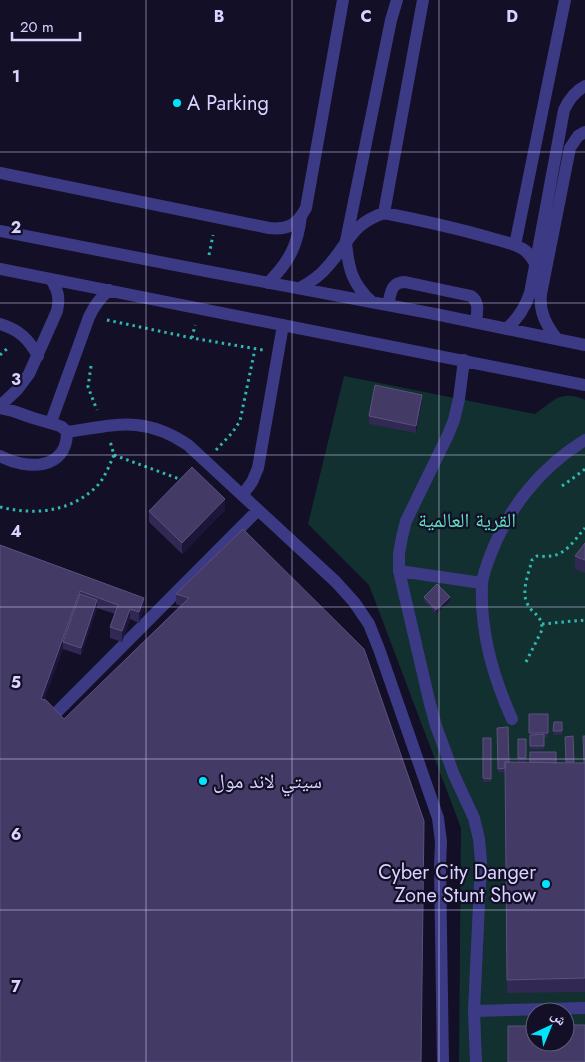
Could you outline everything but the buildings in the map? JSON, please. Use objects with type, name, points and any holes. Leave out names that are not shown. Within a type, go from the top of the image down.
[{"type":"street","points":[[0,173],[270,228],[288,227],[295,223],[306,208],[343,0]]},
{"type":"street","points":[[391,20],[392,0]]},
{"type":"street","points":[[372,302],[364,295],[352,276],[348,266],[346,241],[391,20],[397,0]]},
{"type":"street","points":[[384,213],[423,0]]},
{"type":"street","points":[[515,245],[565,0]]},
{"type":"street","points":[[506,329],[515,321],[530,293],[564,110],[574,93],[585,86]]},
{"type":"street","points":[[557,339],[546,326],[543,318],[540,302],[541,294],[570,148],[578,136],[585,132]]},
{"type":"street","points":[[300,288],[321,274],[358,226],[366,220],[384,213],[432,223],[515,245],[528,252],[536,265]]},
{"type":"street","points":[[268,282],[279,272],[288,259],[297,238],[301,216]]},
{"type":"street","points":[[0,231],[476,322],[585,345]]},
{"type":"street","points":[[0,269],[585,384]]},
{"type":"street","points":[[0,456],[9,461],[34,466],[58,458],[66,441],[66,432],[62,427],[0,407],[29,374],[57,311],[59,300],[57,289],[51,279]]},
{"type":"street","points":[[388,305],[392,287],[399,282],[405,282],[471,296],[477,300],[478,304],[476,322]]},
{"type":"street","points":[[51,422],[89,317],[100,298],[109,290]]},
{"type":"street","points":[[0,324],[12,328],[22,335],[32,345],[38,356]]},
{"type":"street","points":[[243,494],[252,482],[258,468],[283,326]]},
{"type":"street","points":[[464,360],[454,420],[406,521],[399,554],[399,571],[428,700],[454,775],[474,818],[479,839],[481,861],[474,1011],[476,1062]]},
{"type":"street","points":[[66,432],[121,424],[136,424],[150,426],[188,444],[336,582],[354,602],[369,624],[438,818],[441,842],[444,1062]]},
{"type":"street","points":[[512,719],[495,675],[489,653],[484,630],[482,583],[495,543],[517,504],[541,474],[569,449],[585,440]]},
{"type":"street","points":[[53,716],[258,510]]},
{"type":"street","points":[[399,571],[482,583]]},
{"type":"street","points":[[474,1011],[585,1008]]},
{"type":"path","points":[[89,317],[278,353]]},
{"type":"path","points":[[562,486],[585,470]]},
{"type":"path","points":[[526,662],[540,635],[542,624],[540,618],[527,604],[525,598],[524,591],[532,560],[537,556],[549,556],[566,550],[585,528]]},
{"type":"path","points":[[542,624],[585,620]]},
{"type":"green space","name":"القرية العالمية","points":[[344,376],[535,414],[552,401],[563,396],[577,397],[585,400],[585,1062],[459,1062],[461,828],[369,585],[308,524]]},
{"type":"place","name":"A Parking","points":[[177,103]]},
{"type":"place","name":"سيتي لاند مول","points":[[203,781]]},
{"type":"place","name":"Cyber City Danger Zone Stunt Show","points":[[546,884]]}]
